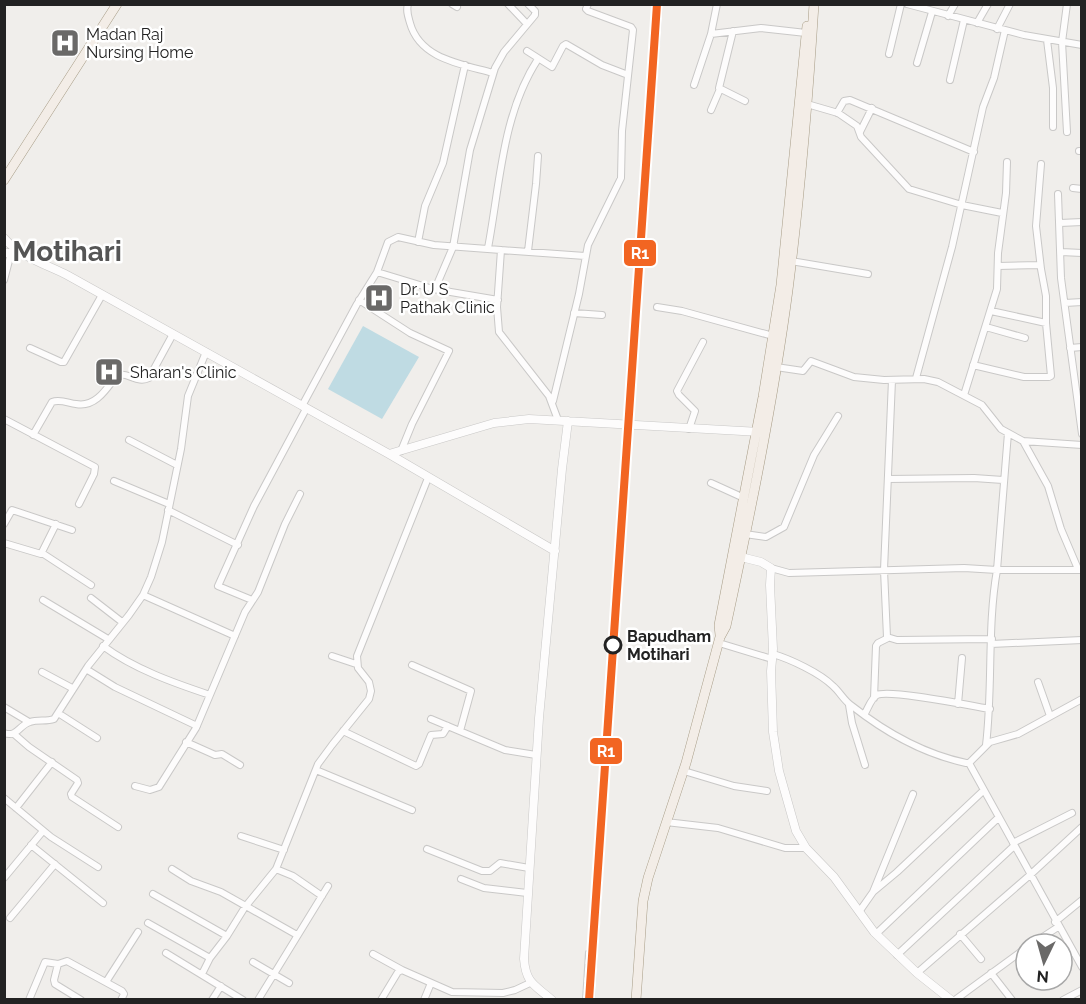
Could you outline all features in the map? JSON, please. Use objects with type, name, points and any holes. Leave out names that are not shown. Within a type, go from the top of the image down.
[{"type":"main road","points":[[4,170],[110,4]]},
{"type":"main road","points":[[4,180],[117,4]]},
{"type":"main road","points":[[636,999],[643,901],[656,852],[684,771],[719,640],[726,626],[745,534],[781,285],[809,4]]},
{"type":"main road","points":[[719,640],[719,625],[744,498],[776,367],[791,261],[807,104],[814,4]]},
{"type":"street","points":[[408,4],[406,10],[412,29],[424,47],[433,54],[493,73]]},
{"type":"street","points":[[508,4],[527,24]]},
{"type":"street","points":[[435,289],[453,247],[470,150],[493,73],[504,52],[535,14],[528,4]]},
{"type":"street","points":[[553,401],[585,256],[592,235],[621,178],[622,131],[633,29],[588,11],[586,9],[588,4]]},
{"type":"street","points":[[694,85],[711,34],[717,4]]},
{"type":"street","points":[[889,54],[901,4]]},
{"type":"street","points":[[907,4],[1047,40],[1082,45]]},
{"type":"street","points":[[948,16],[955,4]]},
{"type":"street","points":[[977,23],[988,4]]},
{"type":"street","points":[[997,28],[1010,4]]},
{"type":"street","points":[[1067,4],[1062,42],[1067,132]]},
{"type":"street","points":[[917,63],[932,12]]},
{"type":"street","points":[[950,80],[964,20]]},
{"type":"street","points":[[711,34],[761,28],[806,33]]},
{"type":"street","points":[[916,378],[962,205],[983,107],[994,78],[1005,30]]},
{"type":"street","points":[[711,110],[720,89],[733,31]]},
{"type":"street","points":[[1047,40],[1053,88],[1053,128]]},
{"type":"street","points":[[527,51],[552,67],[566,44],[602,65],[628,75]]},
{"type":"street","points":[[488,248],[504,154],[516,102],[527,75],[538,59]]},
{"type":"street","points":[[418,242],[425,206],[443,163],[465,65]]},
{"type":"street","points":[[720,89],[745,101]]},
{"type":"street","points":[[837,113],[846,99],[974,152]]},
{"type":"street","points":[[807,104],[837,113],[857,126],[863,140],[909,189],[962,205],[1002,213]]},
{"type":"street","points":[[860,132],[872,108]]},
{"type":"street","points":[[528,251],[538,156]]},
{"type":"street","points":[[964,395],[998,283],[1007,162]]},
{"type":"street","points":[[973,365],[1022,376],[1051,377],[1046,296],[1040,265],[1036,218],[1041,164]]},
{"type":"street","points":[[1073,188],[1082,189]]},
{"type":"street","points":[[1058,194],[1065,303],[1082,434]]},
{"type":"street","points":[[1060,223],[1082,222]]},
{"type":"street","points":[[4,238],[10,245],[24,253],[389,454],[555,551]]},
{"type":"street","points":[[252,600],[218,586],[254,506],[359,300],[377,272],[391,240],[402,238],[453,247],[585,256]]},
{"type":"street","points":[[501,250],[498,326],[502,337],[553,401],[558,420]]},
{"type":"street","points":[[1060,252],[1082,253]]},
{"type":"street","points":[[4,280],[8,253],[24,253]]},
{"type":"street","points":[[791,261],[868,274]]},
{"type":"street","points":[[998,266],[1040,265]]},
{"type":"street","points":[[377,272],[435,289],[498,300]]},
{"type":"street","points":[[30,348],[64,362],[102,294]]},
{"type":"street","points":[[359,300],[416,336],[449,351],[411,424],[400,452]]},
{"type":"street","points":[[1065,303],[1082,302]]},
{"type":"street","points":[[657,307],[682,310],[773,336]]},
{"type":"street","points":[[991,311],[1046,322]]},
{"type":"street","points":[[574,313],[602,315]]},
{"type":"street","points":[[986,327],[1025,338]]},
{"type":"street","points":[[33,435],[52,402],[57,400],[87,405],[107,390],[117,375],[123,374],[141,380],[149,378],[173,334]]},
{"type":"street","points":[[689,429],[695,411],[677,391],[703,342]]},
{"type":"street","points":[[1070,348],[1082,347]]},
{"type":"street","points":[[4,707],[29,722],[47,722],[54,719],[72,687],[143,595],[162,542],[188,396],[206,352]]},
{"type":"street","points":[[776,367],[802,371],[811,361],[854,377],[892,380],[916,378],[938,382],[982,405],[1001,429],[1023,441],[1082,445]]},
{"type":"street","points":[[888,638],[884,570],[892,380]]},
{"type":"street","points":[[745,534],[764,537],[784,527],[814,454],[838,416]]},
{"type":"street","points":[[4,419],[95,468],[79,504]]},
{"type":"street","points":[[389,454],[494,423],[529,419],[760,432]]},
{"type":"street","points":[[552,999],[530,982],[526,974],[524,959],[536,755],[568,421]]},
{"type":"street","points":[[986,745],[1008,433]]},
{"type":"street","points":[[129,440],[177,465]]},
{"type":"street","points":[[741,557],[789,573],[964,568],[1080,570],[1061,529],[1048,486],[1023,441]]},
{"type":"street","points":[[356,664],[386,580],[428,478]]},
{"type":"street","points":[[888,479],[1003,480]]},
{"type":"street","points":[[114,481],[169,507],[238,545]]},
{"type":"street","points":[[711,483],[744,498]]},
{"type":"street","points":[[135,786],[150,790],[159,788],[197,726],[300,494]]},
{"type":"street","points":[[4,524],[12,510],[72,530]]},
{"type":"street","points":[[42,553],[56,524]]},
{"type":"street","points":[[4,543],[42,553],[91,585]]},
{"type":"street","points":[[771,568],[773,732],[778,771],[791,820],[806,848],[834,877],[876,934],[917,973],[953,999],[1014,957]]},
{"type":"street","points":[[143,595],[235,636]]},
{"type":"street","points":[[92,598],[122,622]]},
{"type":"street","points":[[44,600],[108,639]]},
{"type":"street","points":[[864,715],[874,698],[876,646],[888,638],[992,641],[1082,640]]},
{"type":"street","points":[[719,640],[772,656],[781,656],[824,679],[835,687],[849,705],[918,748],[969,764],[1061,932]]},
{"type":"street","points":[[103,646],[114,654],[165,679],[210,695]]},
{"type":"street","points":[[202,974],[210,958],[245,907],[276,869],[316,770],[332,745],[371,695],[369,682],[356,664],[332,656]]},
{"type":"street","points":[[958,704],[963,658]]},
{"type":"street","points":[[412,665],[471,690],[460,731]]},
{"type":"street","points":[[86,669],[115,687],[197,726]]},
{"type":"street","points":[[42,672],[72,687]]},
{"type":"street","points":[[1038,682],[1050,716]]},
{"type":"street","points":[[874,698],[882,694],[900,695],[990,709]]},
{"type":"street","points":[[969,764],[986,745],[1018,734],[1082,699]]},
{"type":"street","points":[[849,705],[865,765]]},
{"type":"street","points":[[58,713],[97,738]]},
{"type":"street","points":[[430,719],[505,750],[536,755]]},
{"type":"street","points":[[14,734],[29,722]]},
{"type":"street","points":[[343,732],[416,766],[419,764],[431,735],[442,735],[448,726]]},
{"type":"street","points":[[4,733],[14,734],[78,781],[71,792],[72,797],[118,826]]},
{"type":"street","points":[[186,742],[215,755],[222,754],[240,765]]},
{"type":"street","points":[[16,808],[52,762]]},
{"type":"street","points":[[316,770],[412,810]]},
{"type":"street","points":[[684,771],[734,786],[767,791]]},
{"type":"street","points":[[859,912],[873,892],[983,791]]},
{"type":"street","points":[[873,892],[913,794]]},
{"type":"street","points":[[4,798],[43,831],[98,867]]},
{"type":"street","points":[[897,955],[1014,844],[1072,813]]},
{"type":"street","points":[[876,934],[998,818]]},
{"type":"street","points":[[666,822],[718,828],[785,848],[806,848]]},
{"type":"street","points":[[917,973],[1081,830]]},
{"type":"street","points":[[4,878],[43,831]]},
{"type":"street","points":[[241,836],[284,850]]},
{"type":"street","points":[[31,845],[103,903]]},
{"type":"street","points":[[427,849],[482,871],[490,871],[500,863],[529,868]]},
{"type":"street","points":[[10,918],[55,864]]},
{"type":"street","points":[[172,869],[191,881],[221,892],[297,935]]},
{"type":"street","points":[[276,869],[293,876],[322,896]]},
{"type":"street","points":[[461,879],[484,888],[527,893]]},
{"type":"street","points":[[258,999],[328,886]]},
{"type":"street","points":[[153,894],[227,936]]},
{"type":"street","points":[[1046,932],[1082,900]]},
{"type":"street","points":[[148,923],[210,958]]},
{"type":"street","points":[[106,982],[138,932]]},
{"type":"street","points":[[960,934],[981,959]]},
{"type":"street","points":[[1082,947],[1074,953],[1082,967]]},
{"type":"street","points":[[166,953],[243,999]]},
{"type":"street","points":[[373,954],[450,992],[508,992],[530,982]]},
{"type":"street","points":[[38,999],[30,997],[45,963],[69,962],[123,992],[121,999]]},
{"type":"street","points":[[253,962],[289,984]]},
{"type":"street","points":[[58,964],[55,984],[81,999]]},
{"type":"street","points":[[381,999],[398,972],[402,970]]},
{"type":"street","points":[[991,973],[1012,999]]},
{"type":"street","points":[[424,999],[431,983]]},
{"type":"street","points":[[212,999],[221,986]]},
{"type":"street","points":[[1064,999],[1082,990]]},
{"type":"water","points":[[363,326],[419,357],[382,419],[328,389]]},
{"type":"railway","points":[[593,1000],[661,4]]},
{"type":"railway","points":[[584,1000],[587,952]]},
{"type":"transit line","name":"R1","points":[[589,1000],[657,4]]},
{"type":"place","name":"Madan Raj Nursing Home","points":[[65,43]]},
{"type":"place","name":"Dr. U S Pathak Clinic","points":[[379,298]]},
{"type":"place","name":"Sharan's Clinic","points":[[109,372]]},
{"type":"place","name":"Bapudham Motihari","points":[[613,645]]},
{"type":"district","name":"Motihari","points":[[67,251]]}]
